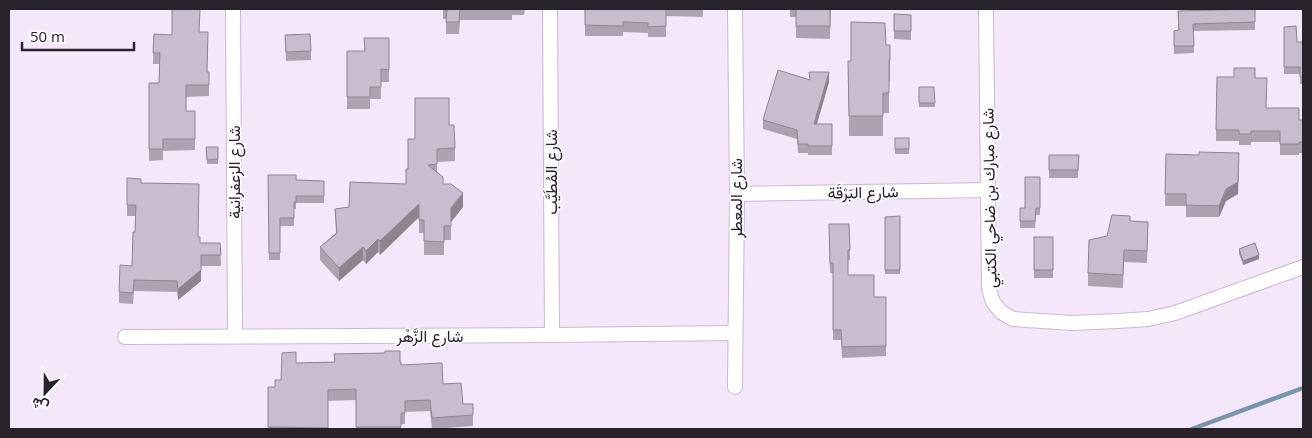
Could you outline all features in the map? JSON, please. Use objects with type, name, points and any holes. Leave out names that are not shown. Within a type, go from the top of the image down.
[{"type":"street","name":"شارع الزعفرانية","points":[[233,9],[235,336]]},
{"type":"street","name":"شارع المُطَيَّب","points":[[550,9],[552,335]]},
{"type":"street","name":"شارع المعطر","points":[[735,387],[736,9]]},
{"type":"street","name":"شارع مبارك بن ضاحي الكتبي","points":[[986,9],[990,289],[993,302],[1001,312],[1013,319],[1072,323],[1148,319],[1175,313],[1303,267]]},
{"type":"street","name":"شارع البَرْقَة","points":[[736,194],[989,190]]},
{"type":"street","name":"شارع الزَّهْر","points":[[125,337],[735,333]]},
{"type":"building","points":[[172,9],[200,9],[199,32],[208,32],[207,72],[209,72],[209,85],[186,85],[186,111],[195,111],[195,139],[163,139],[163,149],[149,149],[149,83],[159,83],[160,53],[153,53],[154,34],[172,35]]},
{"type":"building","points":[[447,9],[460,9],[459,22],[446,22]]},
{"type":"building","points":[[585,9],[666,9],[666,26],[648,27],[648,23],[623,22],[623,26],[585,25]]},
{"type":"building","points":[[796,9],[830,9],[830,26],[796,26]]},
{"type":"building","points":[[1255,9],[1255,22],[1193,24],[1194,46],[1174,46],[1174,31],[1179,30],[1178,11]]},
{"type":"building","points":[[894,14],[911,15],[911,31],[894,31]]},
{"type":"building","points":[[851,22],[885,23],[886,45],[890,45],[890,60],[889,93],[883,93],[883,116],[849,116],[848,61],[851,61]]},
{"type":"building","points":[[1296,26],[1297,42],[1303,42],[1303,77],[1300,77],[1300,67],[1284,67],[1284,27]]},
{"type":"building","points":[[310,34],[311,51],[286,52],[285,35]]},
{"type":"building","points":[[364,38],[389,38],[389,70],[381,69],[381,87],[370,87],[370,97],[347,97],[347,51],[365,51]]},
{"type":"building","points":[[1234,68],[1255,68],[1255,78],[1267,78],[1266,108],[1299,108],[1299,120],[1303,120],[1303,142],[1299,142],[1299,144],[1280,144],[1280,131],[1251,131],[1251,134],[1239,134],[1239,130],[1216,130],[1217,77],[1234,77]]},
{"type":"building","points":[[778,70],[810,80],[809,72],[829,72],[814,124],[832,124],[832,146],[798,144],[797,130],[763,120]]},
{"type":"building","points":[[919,87],[934,87],[935,103],[919,103]]},
{"type":"building","points":[[415,98],[449,98],[449,125],[454,125],[455,148],[437,149],[437,164],[428,165],[443,177],[443,184],[451,184],[463,193],[451,208],[451,226],[444,226],[444,242],[424,241],[424,220],[419,220],[419,204],[380,241],[378,239],[366,251],[363,247],[339,268],[320,247],[337,233],[335,209],[349,207],[350,182],[406,184],[408,139],[415,139]]},
{"type":"building","points":[[895,138],[909,138],[909,149],[895,149]]},
{"type":"building","points":[[206,147],[218,147],[218,159],[207,160]]},
{"type":"building","points":[[1199,152],[1239,153],[1238,182],[1226,189],[1219,206],[1186,205],[1186,194],[1165,194],[1166,154],[1199,155]]},
{"type":"building","points":[[1049,155],[1079,155],[1078,170],[1049,170]]},
{"type":"building","points":[[268,175],[296,175],[296,180],[324,181],[324,196],[296,196],[294,218],[280,218],[280,253],[269,253]]},
{"type":"building","points":[[1025,177],[1040,177],[1040,208],[1036,208],[1035,221],[1020,221],[1020,208],[1025,208]]},
{"type":"building","points":[[127,178],[141,179],[141,183],[199,184],[198,237],[200,237],[200,243],[220,243],[221,255],[201,255],[201,270],[178,289],[177,281],[134,280],[133,293],[119,292],[120,265],[132,266],[133,232],[135,232],[136,205],[127,205]]},
{"type":"building","points":[[1112,215],[1130,216],[1130,221],[1148,222],[1147,251],[1124,250],[1123,275],[1088,273],[1089,240],[1107,236]]},
{"type":"building","points":[[900,216],[900,270],[885,270],[885,217]]},
{"type":"building","points":[[829,224],[849,224],[850,250],[848,250],[848,275],[874,275],[874,297],[886,297],[886,346],[842,347],[841,330],[833,330],[833,263],[830,263]]},
{"type":"building","points":[[1034,237],[1053,237],[1053,270],[1034,270]]},
{"type":"building","points":[[1255,243],[1259,255],[1243,261],[1239,249]]},
{"type":"building","points":[[385,351],[400,351],[401,365],[442,363],[443,384],[461,383],[463,404],[473,404],[473,415],[432,418],[430,400],[405,401],[405,413],[401,413],[401,427],[356,427],[356,389],[328,390],[328,428],[268,427],[268,387],[275,387],[275,380],[281,380],[282,353],[296,352],[296,363],[335,362],[334,354],[385,353]]},
{"type":"waterway","points":[[1192,429],[1303,388]]}]
